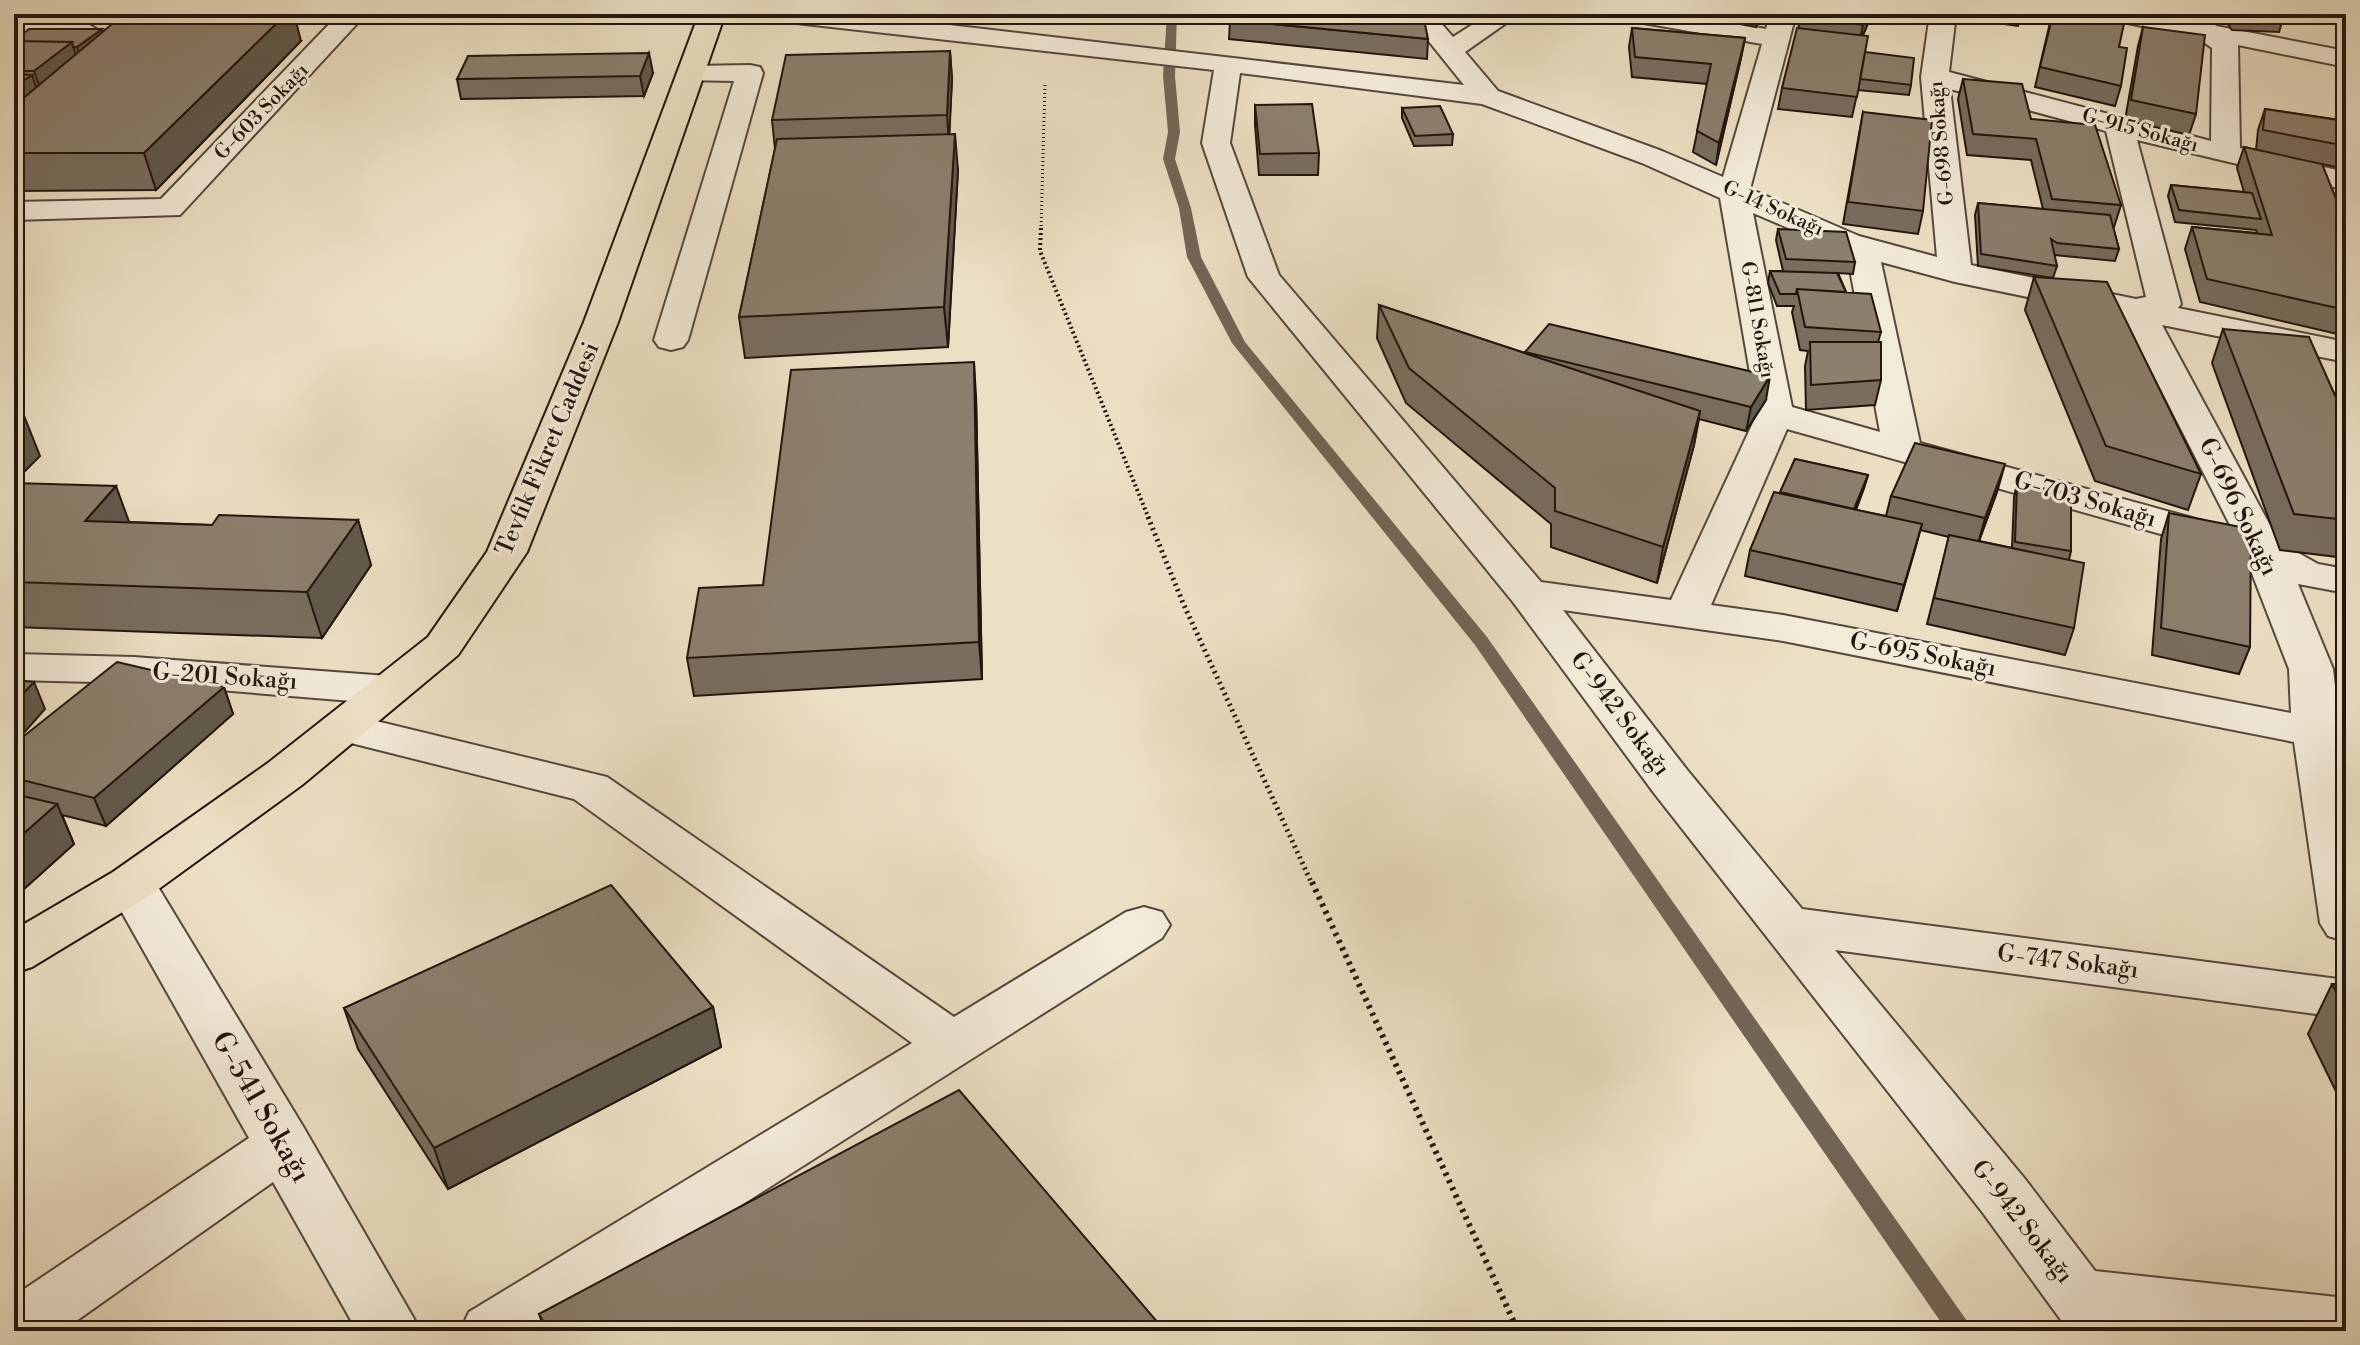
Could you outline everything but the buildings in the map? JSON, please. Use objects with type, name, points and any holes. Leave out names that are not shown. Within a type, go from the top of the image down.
[{"type":"main road","name":"Tevfik Fikret Caddesi","points":[[14,954],[131,884],[285,774],[443,646],[507,552],[601,322],[712,14]]},
{"type":"street","points":[[787,14],[1065,47],[1068,18]]},
{"type":"street","points":[[1420,14],[1488,97]]},
{"type":"street","points":[[1450,51],[1506,14]]},
{"type":"street","points":[[1638,14],[1778,26]]},
{"type":"street","name":"G-698 Sokağı","points":[[1943,14],[1935,77],[1955,272]]},
{"type":"street","points":[[2118,14],[2201,23],[2346,59]]},
{"type":"street","points":[[2201,23],[2225,45],[2226,153]]},
{"type":"street","points":[[306,33],[346,24]]},
{"type":"street","name":"G-603 Sokağı","points":[[14,211],[169,208],[346,24]]},
{"type":"street","name":"G-811 Sokağı","points":[[1775,414],[1734,191],[1778,26]]},
{"type":"street","points":[[14,29],[117,32]]},
{"type":"street","name":"G-14 Sokağı","points":[[1065,47],[1402,83],[1488,97],[1652,157],[1862,246],[1955,272],[2346,352]]},
{"type":"street","name":"G-942 Sokağı","points":[[1216,64],[1216,143],[1264,277],[1528,593],[1671,782],[1791,926],[2092,1313]]},
{"type":"street","points":[[690,74],[781,72]]},
{"type":"street","points":[[671,340],[750,73]]},
{"type":"street","name":"G-915 Sokağı","points":[[1935,77],[2345,183]]},
{"type":"street","points":[[2119,126],[2164,304],[2137,309]]},
{"type":"street","points":[[1862,246],[1902,448]]},
{"type":"street","name":"G-696 Sokağı","points":[[2137,309],[2263,550],[2311,669],[2328,758],[2346,923]]},
{"type":"street","points":[[1686,614],[1775,414]]},
{"type":"street","name":"G-703 Sokağı","points":[[1775,414],[2263,550],[2306,574],[2346,581]]},
{"type":"street","name":"G-695 Sokağı","points":[[1528,593],[1783,628],[2328,758]]},
{"type":"street","name":"G-201 Sokağı","points":[[14,667],[134,670],[388,690]]},
{"type":"street","points":[[343,727],[590,788],[953,1044]]},
{"type":"street","name":"G-541 Sokağı","points":[[131,884],[390,1331]]},
{"type":"street","points":[[491,1331],[1144,925]]},
{"type":"street","name":"G-747 Sokağı","points":[[1791,926],[2346,999]]},
{"type":"street","points":[[14,1330],[284,1144]]},
{"type":"street","points":[[2092,1313],[2346,1325]]},
{"type":"path","points":[[1065,47],[1043,85],[1040,251],[1183,603],[1518,1331]]},
{"type":"waterway","points":[[1172,14],[1169,76],[1174,132],[1169,159],[1185,208],[1194,257],[1239,343],[1481,641],[1961,1331]]}]
